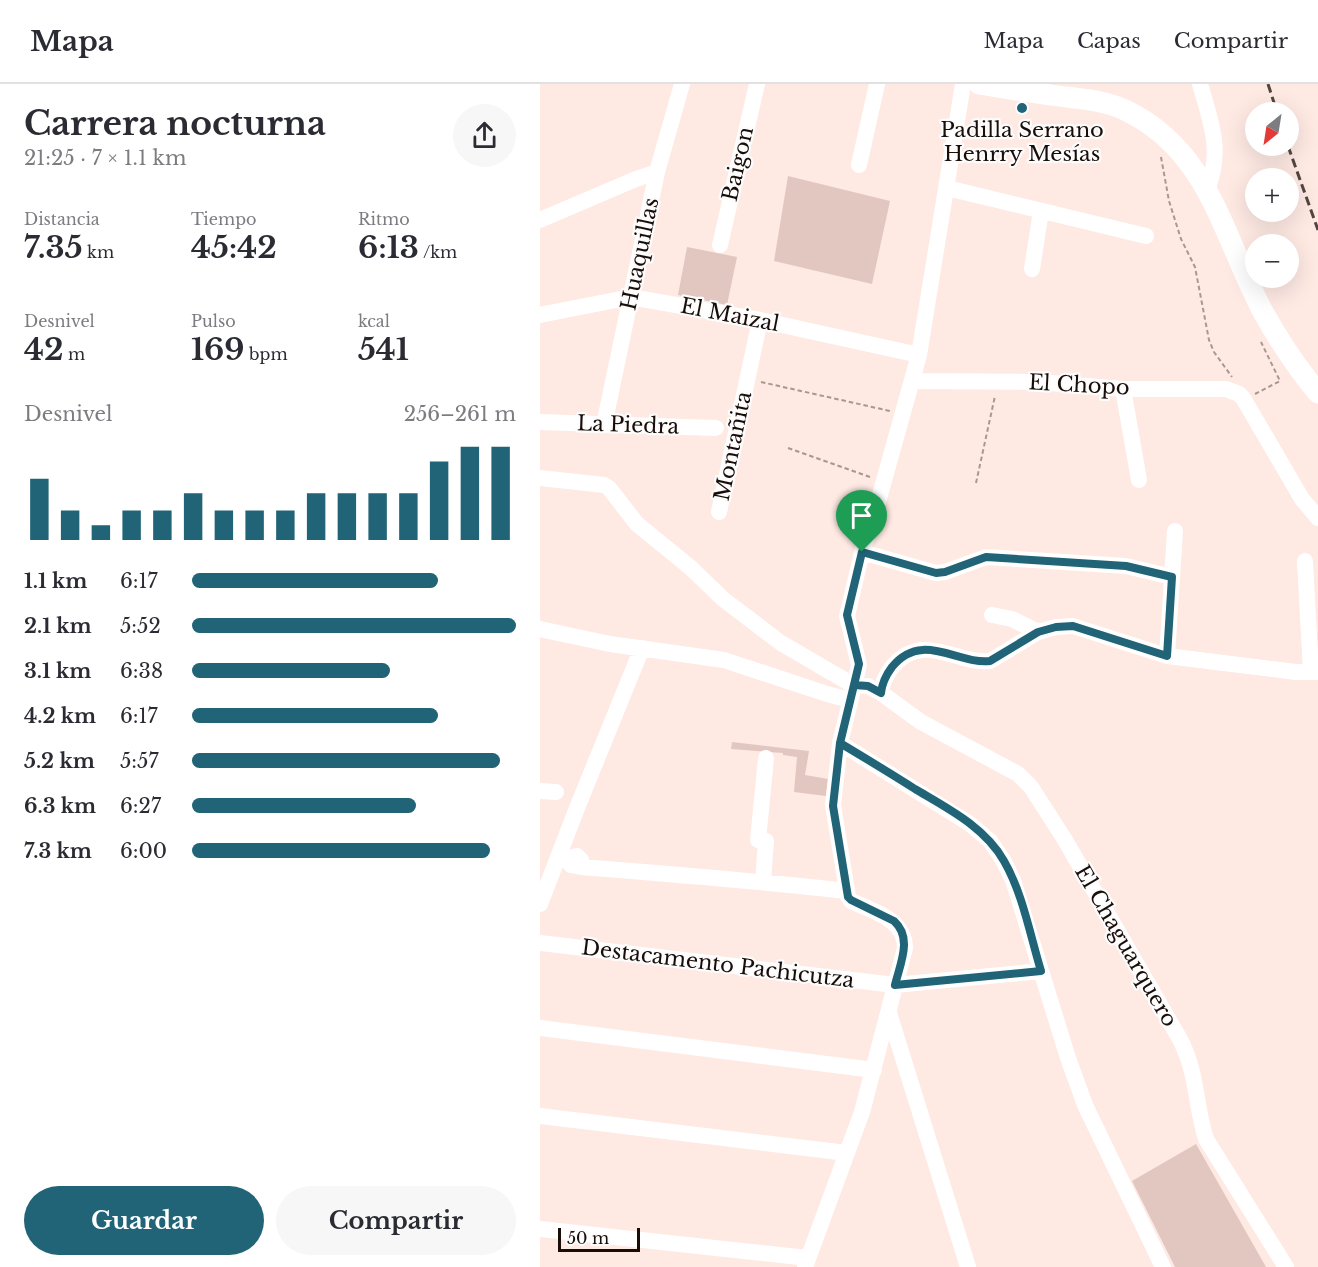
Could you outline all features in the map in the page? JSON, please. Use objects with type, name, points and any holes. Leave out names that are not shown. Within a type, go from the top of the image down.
[{"type":"main road","points":[[979,84],[1102,102],[1126,110],[1151,125],[1169,140],[1209,184],[1245,251]]},
{"type":"main road","points":[[1054,84],[1122,97],[1172,129],[1195,153],[1262,309],[1281,341],[1318,393]]},
{"type":"main road","points":[[1263,288],[1302,355],[1318,374]]},
{"type":"street","name":"Huaquillas","points":[[604,425],[657,172],[682,84]]},
{"type":"street","name":"Baigon","points":[[720,245],[757,84]]},
{"type":"street","points":[[859,165],[877,84]]},
{"type":"street","points":[[540,1229],[807,1263],[862,1112],[905,948],[904,936],[894,921],[848,897],[833,806],[840,743],[859,664],[847,615],[862,552],[919,355],[963,84]]},
{"type":"street","points":[[1200,84],[1215,141],[1215,160],[1209,184]]},
{"type":"street","points":[[540,220],[657,172]]},
{"type":"street","points":[[946,188],[1146,236]]},
{"type":"street","points":[[1032,268],[1041,211]]},
{"type":"street","name":"El Maizal","points":[[540,315],[631,297],[760,320],[919,355]]},
{"type":"street","name":"Montañita","points":[[718,512],[760,320]]},
{"type":"street","name":"El Chopo","points":[[912,381],[1038,382],[1123,389],[1226,389],[1244,398]]},
{"type":"street","points":[[1123,389],[1139,480]]},
{"type":"street","points":[[1244,398],[1302,499],[1318,518]]},
{"type":"street","name":"La Piedra","points":[[540,422],[716,428]]},
{"type":"street","points":[[540,478],[604,485],[609,488],[637,524],[691,568],[723,599],[852,692]]},
{"type":"street","points":[[1167,656],[1175,531]]},
{"type":"street","points":[[862,552],[936,573],[986,557],[1126,566],[1172,577]]},
{"type":"street","points":[[881,693],[881,686],[887,674],[897,661],[916,652],[931,650],[949,652],[983,662],[990,661],[1038,632],[1056,627],[1073,626],[1167,656],[1296,672],[1315,672],[1305,561]]},
{"type":"street","points":[[992,615],[1011,619],[1038,632]]},
{"type":"street","points":[[540,629],[724,660],[827,694],[852,692]]},
{"type":"street","points":[[540,904],[642,648]]},
{"type":"street","name":"El Chaguarquero","points":[[852,692],[868,686],[881,693],[921,722],[1018,774],[1038,796],[1180,1041],[1190,1060],[1206,1139],[1286,1267]]},
{"type":"street","points":[[840,743],[970,824],[990,841],[1003,860],[1013,880],[1085,1105],[1163,1267]]},
{"type":"street","points":[[763,882],[766,841],[758,840],[766,758]]},
{"type":"street","points":[[581,867],[847,891]]},
{"type":"street","name":"Destacamento Pachicutza","points":[[540,943],[895,985],[1041,971]]},
{"type":"street","points":[[889,1013],[968,1267]]},
{"type":"street","points":[[540,1028],[874,1070]]},
{"type":"street","points":[[540,1116],[847,1153]]},
{"type":"path","points":[[1158,149],[1162,158],[1169,201],[1181,239],[1196,267],[1209,340],[1214,352],[1244,398],[1280,381],[1260,342],[1281,341]]},
{"type":"path","points":[[748,380],[901,414]]},
{"type":"path","points":[[976,483],[998,382]]},
{"type":"path","points":[[788,448],[884,482]]},
{"type":"shaded area","points":[[788,176],[890,201],[872,284],[774,261]]},
{"type":"shaded area","points":[[687,247],[737,257],[727,305],[678,295]]},
{"type":"shaded area","points":[[732,742],[809,751],[805,775],[828,779],[826,796],[794,792],[797,757],[783,755],[783,753],[731,749]]},
{"type":"shaded area","points":[[1196,1144],[1266,1267],[1175,1267],[1132,1181]]},
{"type":"railway","points":[[1268,84],[1274,102]]},
{"type":"railway","points":[[1292,156],[1318,230]]},
{"type":"place","name":"Padilla Serrano Henrry Mesías","points":[[1022,108]]},
{"type":"route","points":[[862,552],[847,615],[859,664],[857,675],[854,685],[840,743],[833,806],[848,897],[894,921],[904,936],[905,948],[895,985],[1041,971],[1013,880],[990,841],[950,810],[840,743],[850,700],[854,685],[868,686],[881,693],[881,686],[897,661],[916,652],[931,650],[949,652],[983,662],[990,661],[1038,632],[1056,627],[1073,626],[1167,656],[1172,577],[1126,566],[986,557],[936,573],[862,552]]}]
